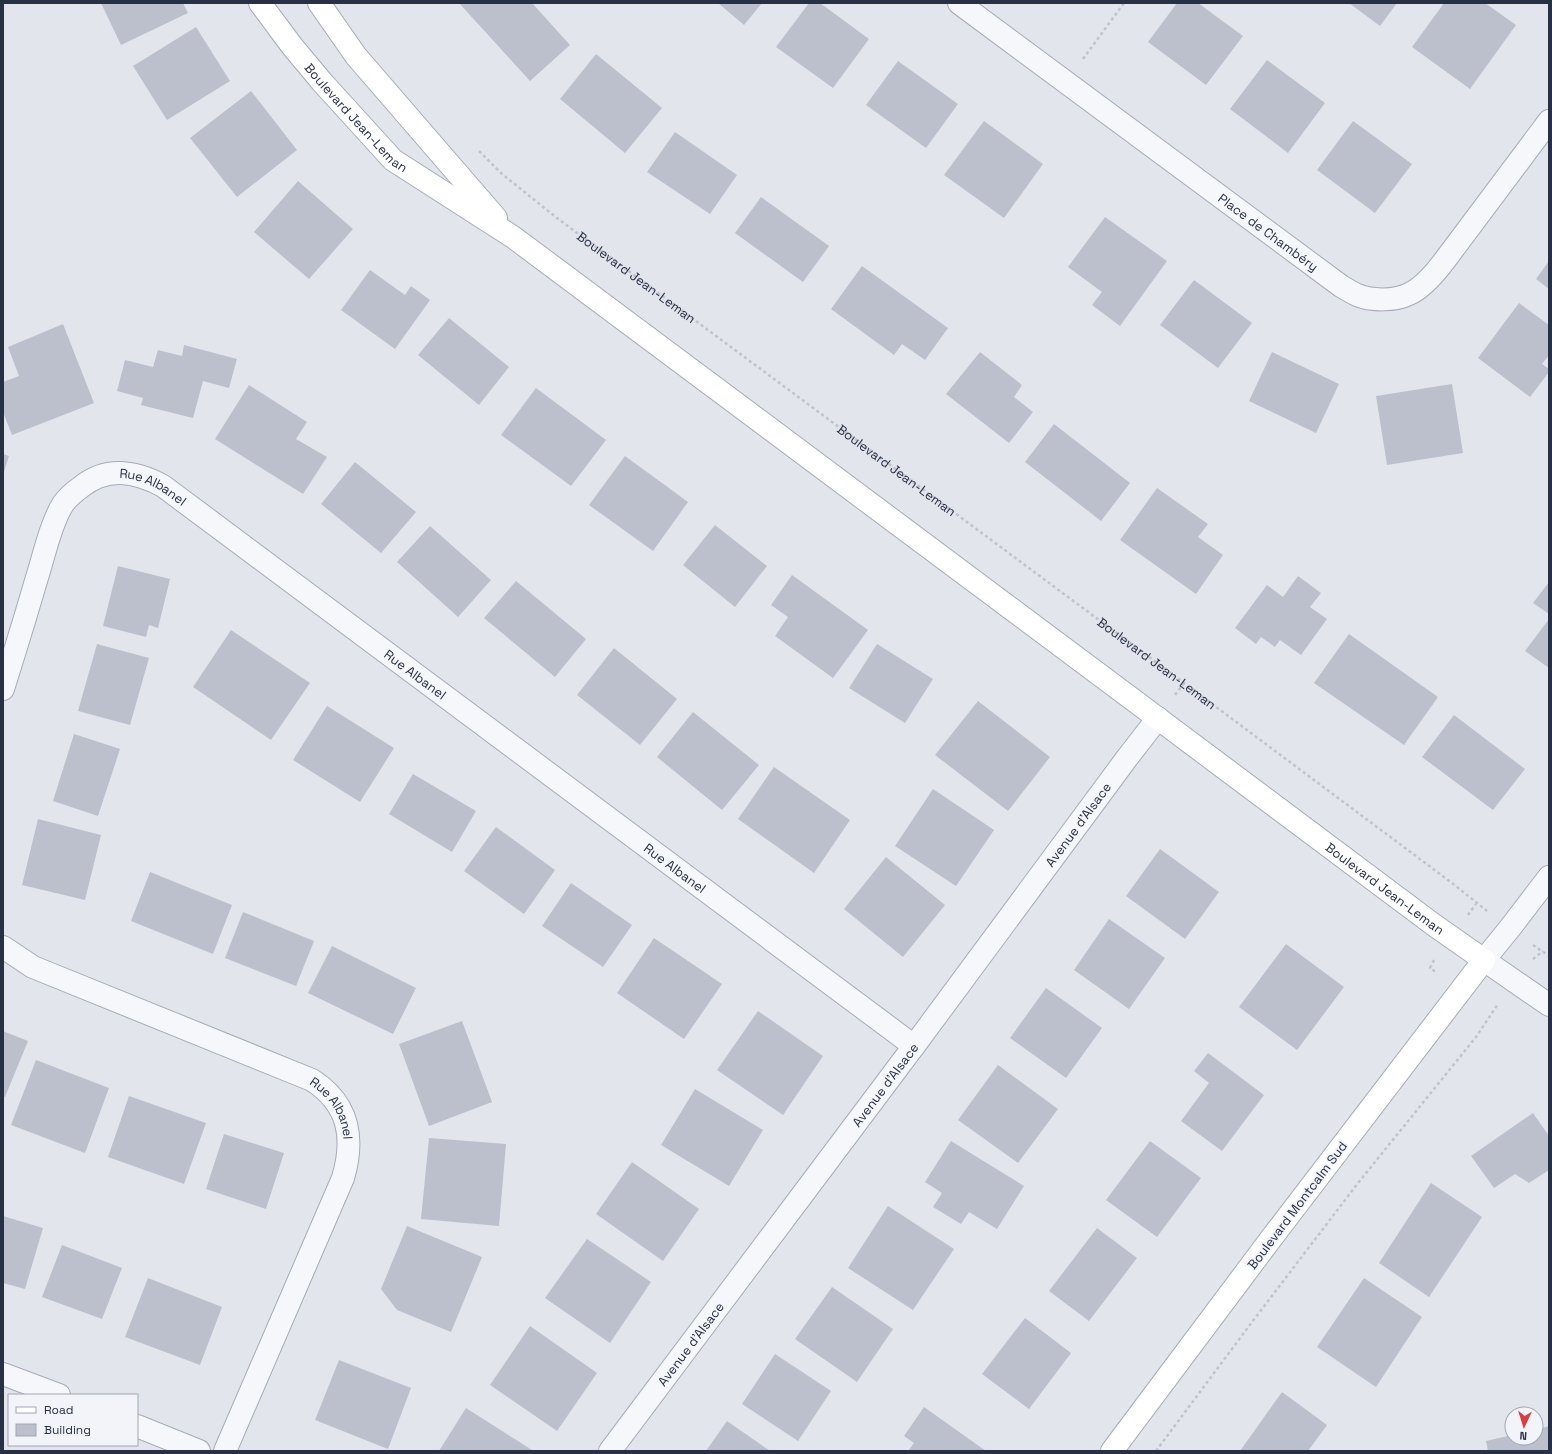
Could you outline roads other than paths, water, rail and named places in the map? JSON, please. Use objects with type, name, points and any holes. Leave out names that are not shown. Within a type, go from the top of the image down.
[{"type":"street","name":"Boulevard Jean-Leman","points":[[260,3],[292,46],[322,82],[393,160],[512,237],[1434,925],[1549,1006]]},
{"type":"street","name":"Boulevard Jean-Leman","points":[[318,3],[356,56],[374,78],[512,237]]},
{"type":"street","name":"Place de Chambéry","points":[[959,3],[1341,286],[1358,296],[1374,299],[1393,298],[1410,294],[1430,279],[1549,121]]},
{"type":"street","name":"Rue Albanel","points":[[3,689],[49,540],[64,503],[73,493],[96,476],[109,473],[122,473],[151,479],[169,490],[914,1046]]},
{"type":"street","name":"Avenue d'Alsace","points":[[610,1451],[914,1046],[1126,758],[1158,718]]},
{"type":"street","points":[[1484,960],[1549,877]]},
{"type":"street","name":"Rue Albanel","points":[[3,947],[34,967],[312,1080],[325,1088],[341,1109],[349,1134],[347,1163],[343,1178],[225,1451]]},
{"type":"street","name":"Boulevard Montcalm Sud","points":[[1112,1451],[1270,1240],[1484,960]]},
{"type":"street","points":[[3,1374],[56,1394]]},
{"type":"street","points":[[138,1426],[200,1451]]}]
